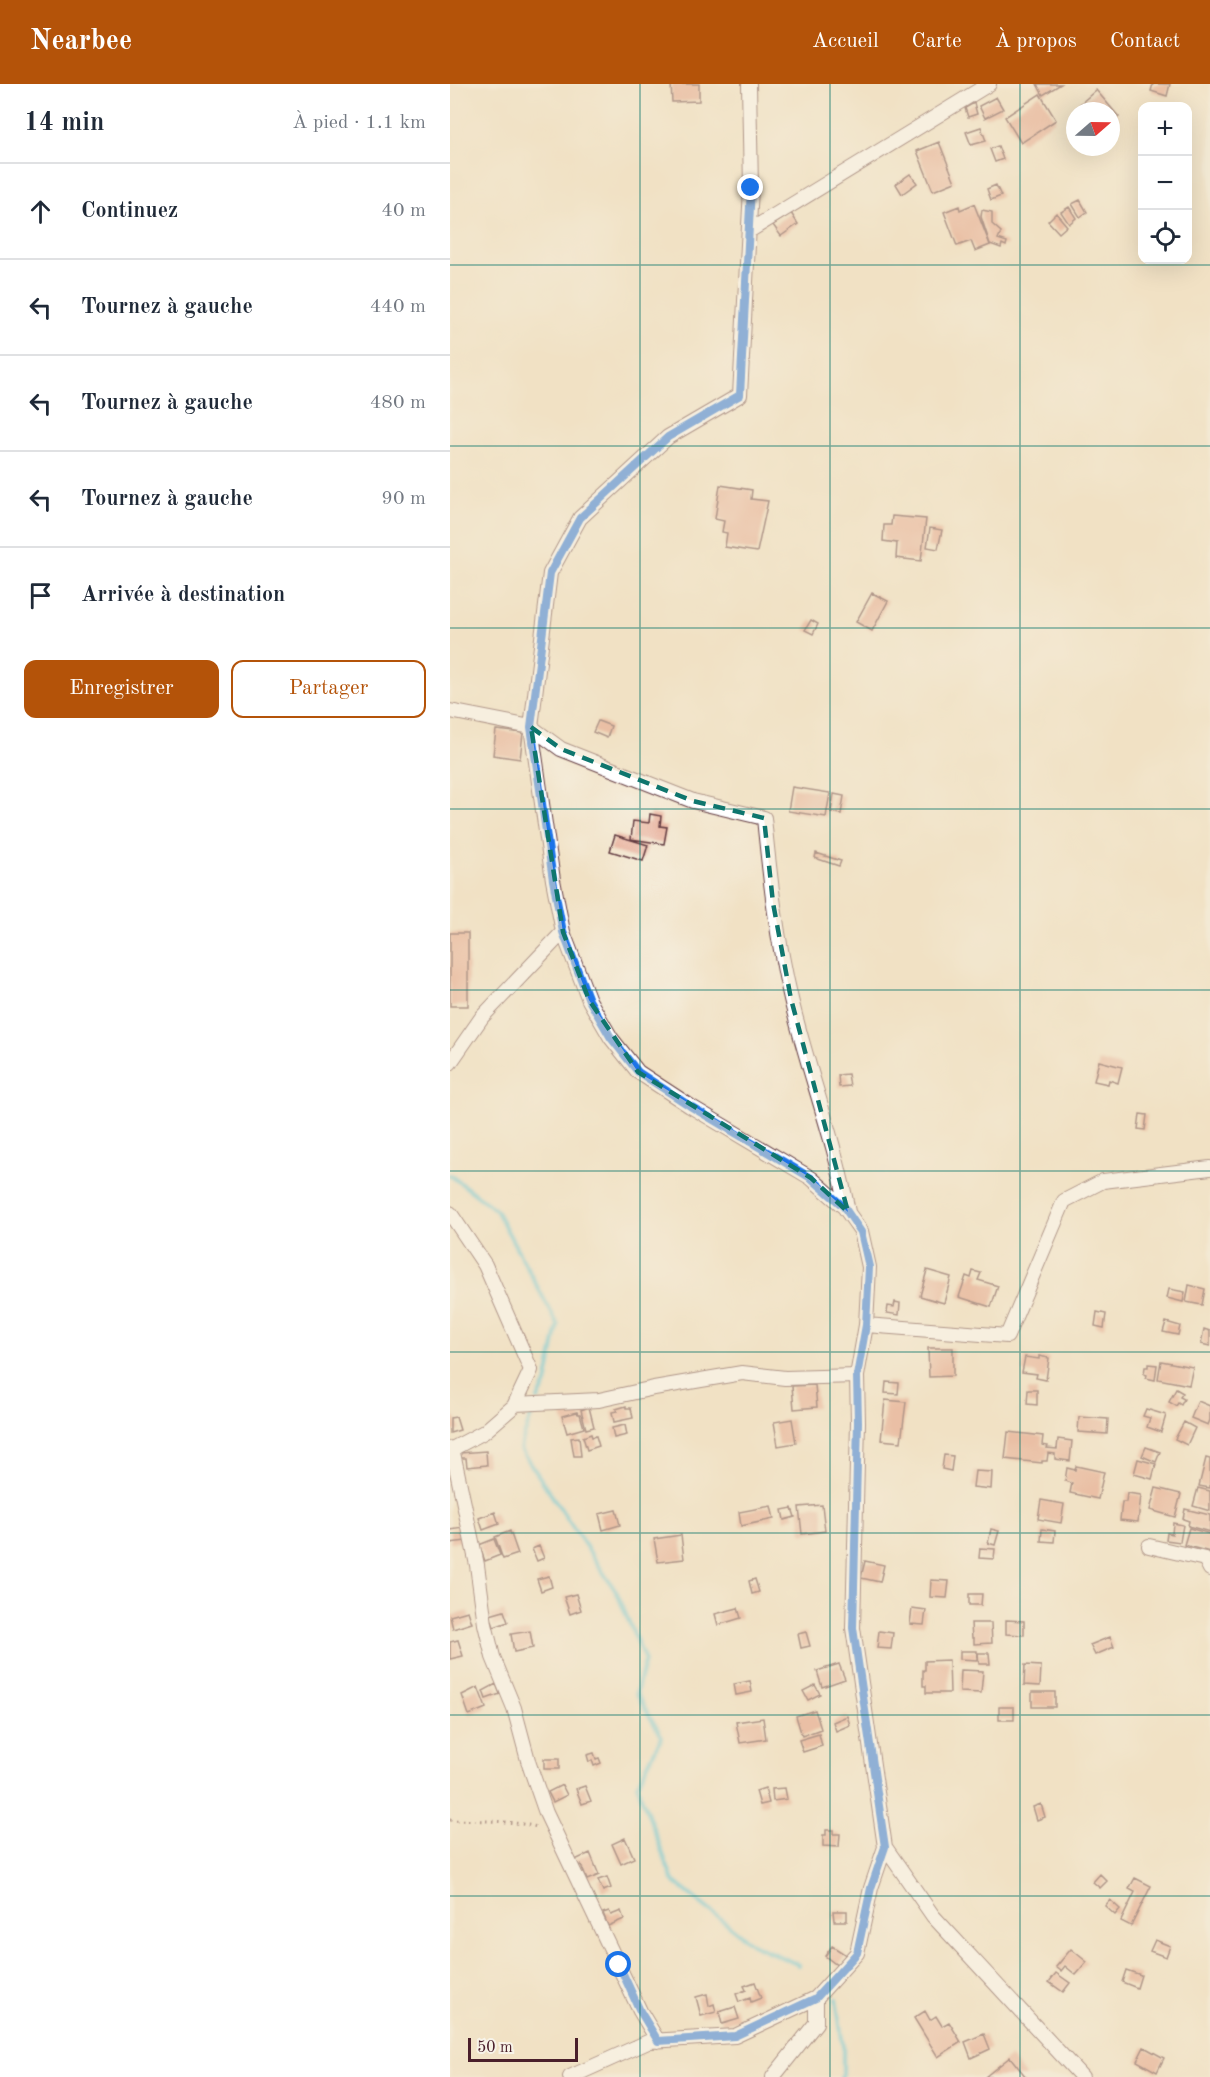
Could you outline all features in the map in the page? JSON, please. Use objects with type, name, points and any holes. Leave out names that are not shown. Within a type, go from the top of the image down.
[{"type":"street","points":[[749,84],[749,231],[740,395],[668,437],[580,518],[550,573],[531,727],[553,880],[563,932],[589,1000],[611,1038],[638,1072],[690,1106],[811,1178],[848,1212],[861,1232],[869,1267],[866,1325],[857,1376],[853,1628],[885,1847],[933,1916],[1082,2077]]},
{"type":"street","points":[[749,231],[989,84]]},
{"type":"street","points":[[450,711],[531,727],[561,749],[693,801],[764,818],[773,903],[791,999],[842,1179],[848,1212]]},
{"type":"street","points":[[450,1063],[482,1017],[563,932]]},
{"type":"street","points":[[866,1325],[1007,1336],[1064,1201],[1103,1181],[1210,1168]]},
{"type":"street","points":[[450,1213],[485,1265],[531,1370],[515,1404],[484,1432],[451,1449],[477,1565],[485,1624],[493,1657],[514,1708],[529,1764],[546,1813],[640,2011],[658,2041]]},
{"type":"street","points":[[515,1404],[599,1400],[742,1373],[786,1378],[857,1376]]},
{"type":"street","points":[[1149,1546],[1205,1559],[1210,1569]]},
{"type":"street","points":[[570,2077],[639,2046],[658,2041],[735,2036],[816,1998],[857,1953],[871,1888],[885,1847]]},
{"type":"street","points":[[773,2077],[816,2023],[816,1998]]},
{"type":"path","points":[[450,1820],[522,1823],[556,1832]]},
{"type":"highlighted area","points":[[531,727],[561,749],[693,801],[764,818],[773,903],[791,999],[848,1212],[811,1178],[638,1072],[589,1000],[563,932]]},
{"type":"building","points":[[671,84],[699,84],[699,101],[672,102]]},
{"type":"building","points":[[1037,84],[1061,84],[1043,95]]},
{"type":"building","points":[[1153,84],[1170,84],[1167,96],[1151,91]]},
{"type":"building","points":[[1096,90],[1106,102],[1082,102]]},
{"type":"building","points":[[1040,94],[1056,120],[1021,143],[1005,117]]},
{"type":"building","points":[[996,97],[1003,109],[985,118],[979,106]]},
{"type":"building","points":[[974,103],[977,114],[968,117],[965,108]]},
{"type":"building","points":[[981,127],[986,141],[971,145],[966,132]]},
{"type":"building","points":[[939,142],[955,182],[933,191],[917,151]]},
{"type":"building","points":[[998,146],[1003,159],[995,162],[990,149]]},
{"type":"building","points":[[910,174],[917,183],[902,194],[896,184]]},
{"type":"building","points":[[996,185],[1001,196],[991,200],[987,189]]},
{"type":"building","points":[[1080,200],[1087,212],[1080,217],[1072,204]]},
{"type":"building","points":[[974,204],[990,245],[975,251],[971,241],[957,246],[944,212],[959,206],[960,210]]},
{"type":"building","points":[[1069,207],[1076,218],[1069,224],[1061,212]]},
{"type":"building","points":[[982,210],[992,212],[992,224],[1001,232],[998,239],[1007,242],[1006,246],[1002,244],[1001,248],[990,244],[981,217]]},
{"type":"building","points":[[791,213],[798,224],[781,236],[773,225]]},
{"type":"building","points":[[1056,213],[1067,226],[1059,233],[1048,221]]},
{"type":"building","points":[[720,485],[752,490],[751,499],[768,501],[757,552],[725,547],[727,533],[722,532],[724,521],[715,519]]},
{"type":"building","points":[[892,516],[926,519],[921,561],[896,558],[897,543],[883,541],[884,525],[891,525]]},
{"type":"building","points":[[930,528],[942,530],[938,549],[927,547]]},
{"type":"building","points":[[872,593],[888,601],[872,631],[856,622]]},
{"type":"building","points":[[811,620],[818,624],[813,634],[805,630]]},
{"type":"building","points":[[598,721],[611,726],[607,738],[593,732]]},
{"type":"building","points":[[496,730],[523,733],[520,759],[493,755]]},
{"type":"building","points":[[792,787],[830,793],[826,817],[788,811]]},
{"type":"building","points":[[834,794],[844,796],[841,814],[831,812]]},
{"type":"building","points":[[650,814],[661,816],[660,826],[667,827],[664,844],[631,839],[633,821],[649,823]]},
{"type":"building","points":[[615,835],[648,845],[643,861],[610,851]]},
{"type":"building","points":[[816,853],[841,861],[839,866],[815,858]]},
{"type":"building","points":[[450,933],[468,933],[468,1006],[450,1006]]},
{"type":"building","points":[[1099,1061],[1122,1067],[1118,1083],[1109,1080],[1108,1084],[1094,1081]]},
{"type":"building","points":[[848,1074],[850,1086],[839,1087],[838,1075]]},
{"type":"building","points":[[1140,1114],[1147,1115],[1145,1130],[1138,1129]]},
{"type":"building","points":[[927,1270],[951,1277],[944,1303],[920,1296]]},
{"type":"building","points":[[973,1271],[981,1273],[978,1280],[998,1286],[991,1307],[959,1297],[966,1276],[971,1278]]},
{"type":"building","points":[[1189,1285],[1205,1289],[1202,1305],[1186,1302]]},
{"type":"building","points":[[1169,1289],[1185,1292],[1183,1302],[1167,1298]]},
{"type":"building","points":[[895,1302],[900,1303],[899,1315],[887,1313],[888,1306],[894,1307]]},
{"type":"building","points":[[1097,1312],[1106,1314],[1104,1328],[1095,1326]]},
{"type":"building","points":[[1166,1322],[1180,1326],[1178,1335],[1163,1332]]},
{"type":"building","points":[[1204,1329],[1210,1331],[1210,1346],[1201,1344]]},
{"type":"building","points":[[928,1348],[953,1348],[953,1376],[929,1377]]},
{"type":"building","points":[[1039,1356],[1049,1358],[1046,1380],[1036,1378],[1037,1374],[1022,1372],[1025,1357],[1039,1359]]},
{"type":"building","points":[[1161,1361],[1193,1367],[1189,1385],[1158,1379]]},
{"type":"building","points":[[1148,1364],[1157,1365],[1155,1380],[1146,1378],[1147,1375],[1144,1374]]},
{"type":"building","points":[[886,1382],[899,1383],[898,1394],[885,1393]]},
{"type":"building","points":[[815,1385],[817,1407],[794,1409],[792,1386]]},
{"type":"building","points":[[1176,1389],[1183,1393],[1180,1397],[1184,1399],[1181,1405],[1178,1403],[1176,1406],[1169,1402]]},
{"type":"building","points":[[1028,1390],[1037,1390],[1037,1405],[1027,1404]]},
{"type":"building","points":[[885,1400],[906,1402],[901,1442],[881,1440]]},
{"type":"building","points":[[1198,1401],[1210,1406],[1208,1425],[1191,1418]]},
{"type":"building","points":[[626,1406],[626,1408],[631,1408],[633,1418],[614,1422],[612,1412]]},
{"type":"building","points":[[589,1407],[594,1427],[586,1429],[581,1410]]},
{"type":"building","points":[[1146,1409],[1166,1415],[1161,1432],[1147,1427],[1150,1418],[1143,1416]]},
{"type":"building","points":[[577,1412],[580,1414],[584,1428],[567,1433],[562,1416]]},
{"type":"building","points":[[456,1417],[460,1430],[450,1433],[450,1418]]},
{"type":"building","points":[[1079,1417],[1108,1419],[1107,1434],[1078,1432]]},
{"type":"building","points":[[792,1419],[796,1443],[778,1446],[774,1422]]},
{"type":"building","points":[[1184,1422],[1195,1428],[1187,1445],[1175,1439]]},
{"type":"building","points":[[625,1425],[627,1435],[614,1438],[612,1428]]},
{"type":"building","points":[[1008,1432],[1043,1436],[1042,1445],[1048,1446],[1047,1448],[1057,1449],[1058,1439],[1072,1441],[1070,1461],[1055,1459],[1055,1454],[1048,1453],[1047,1461],[1042,1461],[1042,1463],[1005,1459]]},
{"type":"building","points":[[591,1434],[592,1437],[596,1436],[599,1446],[587,1450],[583,1437]]},
{"type":"building","points":[[579,1437],[581,1456],[574,1456],[571,1438]]},
{"type":"building","points":[[1146,1447],[1160,1452],[1156,1462],[1142,1456]]},
{"type":"building","points":[[486,1451],[487,1465],[467,1467],[466,1458],[461,1458],[460,1453]]},
{"type":"building","points":[[944,1455],[953,1456],[951,1471],[942,1469]]},
{"type":"building","points":[[1206,1458],[1210,1459],[1210,1488],[1199,1486]]},
{"type":"building","points":[[1138,1459],[1156,1464],[1152,1479],[1134,1474]]},
{"type":"building","points":[[1076,1466],[1104,1472],[1098,1499],[1070,1493],[1072,1483],[1065,1481],[1067,1468],[1075,1470]]},
{"type":"building","points":[[975,1471],[992,1472],[991,1489],[973,1487]]},
{"type":"building","points":[[1156,1488],[1181,1494],[1175,1517],[1150,1510]]},
{"type":"building","points":[[1198,1488],[1210,1491],[1210,1511],[1193,1506]]},
{"type":"building","points":[[1127,1493],[1141,1495],[1138,1522],[1120,1520],[1122,1502],[1126,1502]]},
{"type":"building","points":[[1041,1500],[1064,1504],[1061,1523],[1038,1519]]},
{"type":"building","points":[[822,1505],[825,1531],[802,1534],[799,1507]]},
{"type":"building","points":[[771,1506],[774,1519],[741,1526],[739,1512]]},
{"type":"building","points":[[792,1508],[795,1517],[784,1520],[782,1510]]},
{"type":"building","points":[[1185,1509],[1210,1515],[1210,1532],[1188,1526],[1189,1521],[1183,1519]]},
{"type":"building","points":[[616,1510],[620,1525],[603,1530],[599,1514]]},
{"type":"building","points":[[495,1512],[499,1524],[483,1530],[479,1518]]},
{"type":"building","points":[[1173,1523],[1183,1525],[1180,1542],[1166,1540],[1167,1533],[1172,1534]]},
{"type":"building","points":[[464,1528],[466,1541],[450,1543],[450,1530]]},
{"type":"building","points":[[1189,1528],[1210,1534],[1210,1552],[1184,1545]]},
{"type":"building","points":[[991,1529],[999,1531],[995,1545],[988,1543]]},
{"type":"building","points":[[1042,1529],[1055,1531],[1054,1542],[1041,1541]]},
{"type":"building","points":[[510,1531],[518,1554],[503,1559],[495,1537]]},
{"type":"building","points":[[681,1535],[684,1559],[658,1562],[654,1539]]},
{"type":"building","points":[[494,1539],[500,1555],[485,1561],[479,1545]]},
{"type":"building","points":[[539,1546],[544,1558],[537,1561],[532,1549]]},
{"type":"building","points":[[980,1548],[995,1549],[994,1559],[979,1558]]},
{"type":"building","points":[[865,1561],[884,1565],[880,1582],[861,1578]]},
{"type":"building","points":[[549,1576],[552,1587],[541,1591],[537,1579]]},
{"type":"building","points":[[755,1579],[759,1592],[752,1594],[749,1581]]},
{"type":"building","points":[[931,1580],[949,1581],[947,1598],[930,1597]]},
{"type":"building","points":[[576,1594],[581,1610],[570,1614],[564,1597]]},
{"type":"building","points":[[969,1594],[982,1594],[981,1605],[969,1605]]},
{"type":"building","points":[[738,1608],[741,1618],[718,1625],[715,1614]]},
{"type":"building","points":[[912,1608],[926,1610],[924,1625],[910,1624]]},
{"type":"building","points":[[468,1611],[472,1623],[453,1629],[450,1616]]},
{"type":"building","points":[[504,1611],[508,1622],[494,1627],[490,1615]]},
{"type":"building","points":[[1006,1620],[1024,1621],[1024,1635],[1006,1634]]},
{"type":"building","points":[[971,1623],[991,1623],[992,1643],[974,1644]]},
{"type":"building","points":[[530,1631],[533,1648],[514,1652],[511,1634]]},
{"type":"building","points":[[879,1631],[893,1633],[891,1649],[877,1648]]},
{"type":"building","points":[[806,1632],[810,1646],[801,1648],[798,1634]]},
{"type":"building","points":[[1110,1637],[1114,1647],[1095,1655],[1090,1645]]},
{"type":"building","points":[[458,1640],[463,1656],[450,1659],[450,1642]]},
{"type":"building","points":[[960,1651],[977,1651],[977,1660],[960,1659]]},
{"type":"building","points":[[978,1653],[989,1653],[990,1664],[979,1664]]},
{"type":"building","points":[[949,1660],[950,1693],[926,1693],[926,1686],[923,1686],[925,1661]]},
{"type":"building","points":[[839,1664],[845,1679],[822,1687],[817,1671]]},
{"type":"building","points":[[1025,1665],[1041,1666],[1040,1686],[1024,1685]]},
{"type":"building","points":[[961,1670],[983,1671],[981,1693],[960,1692]]},
{"type":"building","points":[[750,1681],[752,1692],[736,1695],[734,1684]]},
{"type":"building","points":[[496,1684],[500,1694],[486,1699],[483,1691]]},
{"type":"building","points":[[815,1685],[820,1694],[808,1700],[803,1691]]},
{"type":"building","points":[[478,1687],[486,1708],[469,1715],[462,1695]]},
{"type":"building","points":[[1032,1692],[1055,1692],[1055,1707],[1032,1707]]},
{"type":"building","points":[[999,1707],[1014,1707],[1014,1720],[999,1720]]},
{"type":"building","points":[[815,1710],[821,1729],[802,1736],[796,1716]]},
{"type":"building","points":[[847,1716],[850,1725],[836,1731],[833,1722]]},
{"type":"building","points":[[763,1718],[766,1739],[740,1743],[736,1722]]},
{"type":"building","points":[[819,1734],[822,1746],[803,1752],[799,1740]]},
{"type":"building","points":[[594,1753],[596,1759],[599,1758],[601,1763],[594,1766],[592,1760],[589,1762],[587,1755]]},
{"type":"building","points":[[544,1759],[559,1759],[559,1769],[544,1769]]},
{"type":"building","points":[[562,1785],[567,1795],[553,1802],[548,1792]]},
{"type":"building","points":[[585,1786],[591,1801],[582,1804],[576,1789]]},
{"type":"building","points":[[765,1788],[769,1803],[760,1805],[756,1791]]},
{"type":"building","points":[[785,1788],[787,1799],[773,1801],[772,1789]]},
{"type":"building","points":[[1041,1804],[1045,1817],[1037,1820],[1033,1807]]},
{"type":"building","points":[[826,1830],[833,1830],[833,1834],[840,1834],[839,1847],[823,1846],[823,1835],[826,1835]]},
{"type":"building","points":[[625,1838],[634,1858],[621,1864],[612,1844]]},
{"type":"building","points":[[590,1853],[599,1875],[587,1880],[581,1865],[578,1866],[575,1860]]},
{"type":"building","points":[[1100,1874],[1107,1881],[1100,1888],[1093,1882]]},
{"type":"building","points":[[607,1877],[611,1888],[603,1891],[598,1880]]},
{"type":"building","points":[[1135,1878],[1151,1886],[1131,1926],[1121,1921],[1135,1892],[1129,1889]]},
{"type":"building","points":[[1110,1900],[1120,1909],[1115,1915],[1105,1906]]},
{"type":"building","points":[[609,1911],[611,1915],[621,1911],[624,1919],[608,1926],[603,1913]]},
{"type":"building","points":[[833,1911],[847,1911],[847,1921],[834,1921]]},
{"type":"building","points":[[1155,1940],[1170,1946],[1166,1957],[1150,1951]]},
{"type":"building","points":[[832,1946],[846,1955],[838,1966],[825,1956]]},
{"type":"building","points":[[1071,1949],[1087,1962],[1076,1975],[1065,1966],[1061,1971],[1056,1967]]},
{"type":"building","points":[[1126,1970],[1141,1975],[1137,1988],[1122,1982]]},
{"type":"building","points":[[1056,1973],[1070,1983],[1063,1992],[1049,1982]]},
{"type":"building","points":[[755,1982],[761,1998],[751,2002],[750,1998],[739,2002],[736,1994],[746,1990],[744,1986]]},
{"type":"building","points":[[707,1994],[709,2006],[714,2004],[716,2012],[701,2016],[696,1997]]},
{"type":"building","points":[[735,2007],[739,2019],[722,2024],[719,2012]]},
{"type":"building","points":[[925,2011],[930,2020],[936,2016],[942,2026],[949,2022],[961,2042],[938,2057],[914,2018]]},
{"type":"building","points":[[984,2034],[990,2049],[971,2058],[965,2042]]},
{"type":"building","points":[[1144,2047],[1164,2058],[1157,2072],[1137,2061]]},
{"type":"building","points":[[1010,2057],[1026,2077],[985,2077]]},
{"type":"waterway","points":[[450,1175],[496,1210],[558,1325],[546,1384],[538,1399]]},
{"type":"waterway","points":[[534,1407],[520,1448],[617,1593],[645,1661],[636,1693],[662,1737],[637,1785],[673,1881],[752,1944],[799,1965]]},
{"type":"waterway","points":[[836,1999],[843,2046],[843,2074],[841,2077]]},
{"type":"route","points":[[619,1965],[640,2011],[658,2041],[735,2036],[816,1998],[857,1953],[871,1888],[885,1847],[853,1628],[857,1376],[866,1325],[869,1267],[861,1232],[844,1207],[811,1178],[690,1106],[638,1072],[611,1038],[589,1000],[563,932],[553,880],[531,727],[550,573],[580,518],[668,437],[740,395],[751,188]]}]
